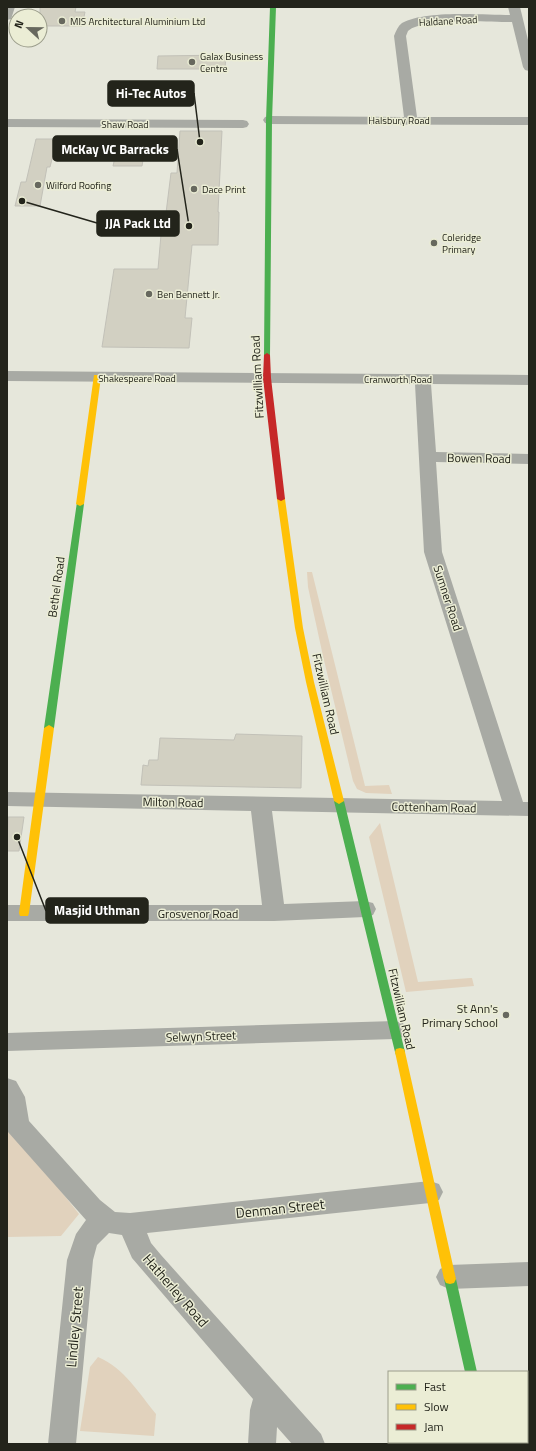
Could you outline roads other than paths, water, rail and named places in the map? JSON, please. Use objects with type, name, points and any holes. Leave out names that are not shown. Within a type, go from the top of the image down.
[{"type":"main road","name":"Fitzwilliam Road","points":[[274,7],[270,120],[267,378],[279,498],[299,628],[339,805],[395,1030],[471,1371]]},
{"type":"main road","name":"Bethel Road","points":[[16,913],[40,800],[97,378]]},
{"type":"street","points":[[515,13],[529,67]]},
{"type":"street","name":"Haldane Road","points":[[411,120],[400,36],[403,29],[412,23],[428,20],[515,13]]},
{"type":"street","name":"Halsbury Road","points":[[270,120],[529,121]]},
{"type":"street","name":"Shaw Road","points":[[7,123],[243,124]]},
{"type":"street","name":"Shakespeare Road","points":[[7,376],[97,378],[267,378]]},
{"type":"street","name":"Cranworth Road","points":[[267,378],[529,380]]},
{"type":"street","name":"Sumner Road","points":[[423,379],[429,457],[433,552],[522,809]]},
{"type":"street","name":"Bowen Road","points":[[429,457],[529,459]]},
{"type":"street","name":"Milton Road","points":[[7,799],[339,805]]},
{"type":"street","points":[[260,803],[274,913]]},
{"type":"street","name":"Cottenham Road","points":[[339,805],[522,809]]},
{"type":"street","name":"Grosvenor Road","points":[[16,913],[274,913],[365,909]]},
{"type":"street","name":"Selwyn Street","points":[[7,1042],[395,1030]]},
{"type":"street","name":"Hatherley Road","points":[[7,1088],[16,1100],[15,1117],[17,1125],[91,1208],[118,1222],[152,1264],[311,1444]]},
{"type":"street","name":"Denman Street","points":[[118,1222],[430,1192]]},
{"type":"street","name":"Lindley Street","points":[[62,1444],[80,1260],[83,1245],[92,1230],[118,1222]]},
{"type":"street","points":[[449,1278],[529,1274]]},
{"type":"street","points":[[262,1444],[264,1410],[268,1396]]},
{"type":"place","name":"MIS Architectural Aluminium Ltd","points":[[62,21]]},
{"type":"place","name":"Galax Business Centre","points":[[192,62]]},
{"type":"place","name":"Hi-Tec Autos","points":[[200,142]]},
{"type":"place","name":"Wilford Roofing","points":[[38,185]]},
{"type":"place","name":"Dace Print","points":[[194,189]]},
{"type":"place","name":"JJA Pack Ltd","points":[[22,201]]},
{"type":"place","name":"McKay VC Barracks","points":[[189,226]]},
{"type":"place","name":"Coleridge Primary","points":[[434,243]]},
{"type":"place","name":"Ben Bennett Jr.","points":[[149,294]]},
{"type":"place","name":"Masjid Uthman","points":[[17,837]]},
{"type":"place","name":"St Ann's Primary School","points":[[506,1015]]}]
